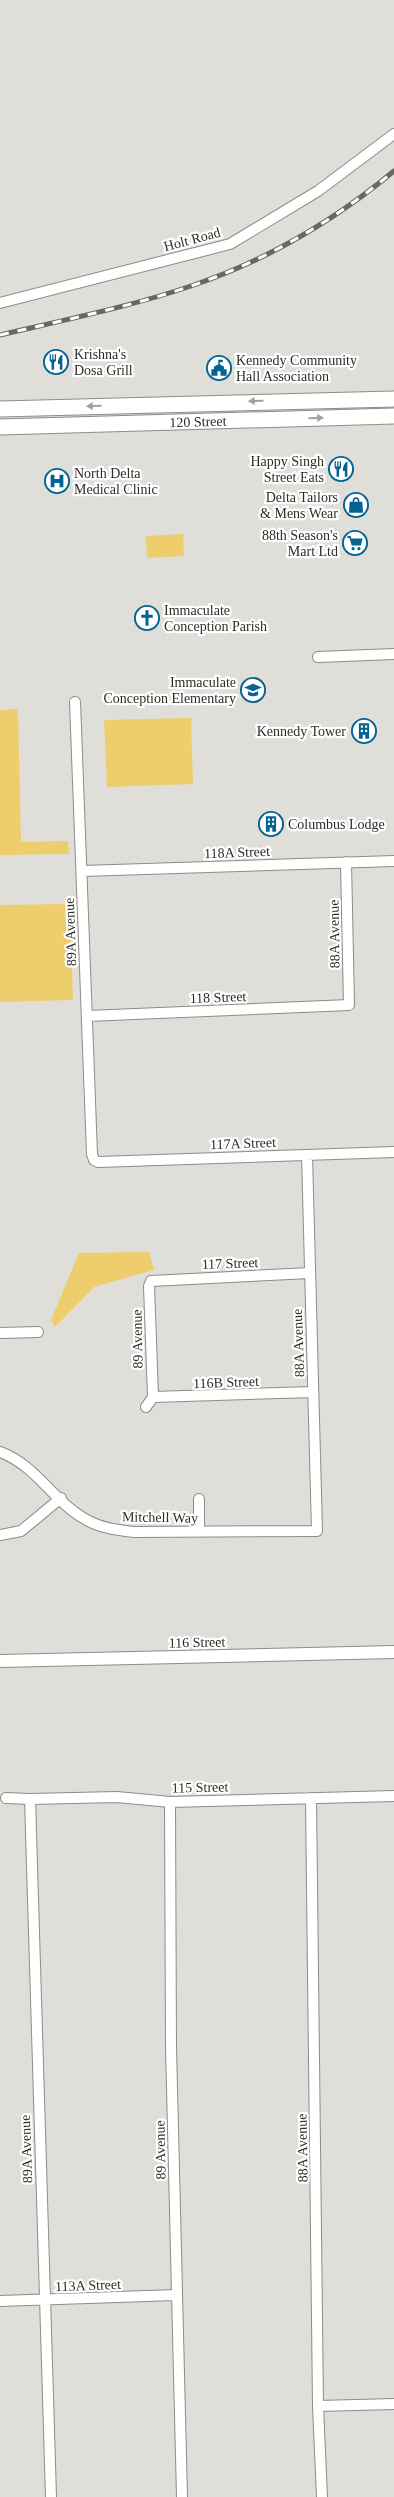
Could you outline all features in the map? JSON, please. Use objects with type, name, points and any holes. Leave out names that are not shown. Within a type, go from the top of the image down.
[{"type":"main road","name":"120 Street","points":[[0,409],[394,399]]},
{"type":"main road","points":[[118,423],[137,416],[198,414],[203,403]]},
{"type":"main road","name":"120 Street","points":[[0,427],[394,416]]},
{"type":"street","name":"Holt Road","points":[[0,303],[230,244],[318,192],[394,134]]},
{"type":"street","points":[[318,658],[394,654]]},
{"type":"street","name":"89A Avenue","points":[[75,702],[92,1154],[94,1160]]},
{"type":"street","name":"118A Street","points":[[82,871],[394,861]]},
{"type":"street","name":"88A Avenue","points":[[346,862],[349,1005]]},
{"type":"street","name":"118 Street","points":[[87,1016],[349,1005]]},
{"type":"street","name":"117A Street","points":[[94,1160],[98,1162],[394,1152]]},
{"type":"street","name":"88A Avenue","points":[[307,1155],[317,1531]]},
{"type":"street","name":"117 Street","points":[[151,1281],[310,1273]]},
{"type":"street","name":"89 Avenue","points":[[151,1281],[149,1286],[153,1397]]},
{"type":"street","points":[[0,1333],[38,1332]]},
{"type":"street","name":"116B Street","points":[[153,1397],[313,1392]]},
{"type":"street","points":[[146,1407],[153,1397]]},
{"type":"street","name":"Mitchell Way","points":[[0,1452],[23,1463],[85,1519],[117,1530],[317,1531]]},
{"type":"street","points":[[0,1535],[20,1531],[61,1498]]},
{"type":"street","points":[[199,1499],[199,1531]]},
{"type":"street","name":"116 Street","points":[[0,1661],[394,1652]]},
{"type":"street","name":"115 Street","points":[[6,1798],[30,1800],[117,1797],[170,1802],[394,1796]]},
{"type":"street","name":"88A Avenue","points":[[311,1798],[318,2406],[322,2497]]},
{"type":"street","name":"89A Avenue","points":[[30,1800],[52,2497]]},
{"type":"street","name":"89 Avenue","points":[[170,1802],[176,2295],[182,2497]]},
{"type":"street","name":"113A Street","points":[[0,2301],[176,2295]]},
{"type":"street","points":[[318,2406],[394,2404]]},
{"type":"shaded area","points":[[183,534],[184,556],[147,558],[146,536]]},
{"type":"shaded area","points":[[18,709],[21,842],[68,841],[69,854],[0,855],[0,710]]},
{"type":"shaded area","points":[[191,718],[193,784],[107,787],[104,720]]},
{"type":"shaded area","points":[[70,904],[73,1000],[0,1002],[0,905]]},
{"type":"shaded area","points":[[149,1252],[154,1270],[94,1287],[55,1327],[51,1320],[79,1253]]},
{"type":"railway","points":[[0,335],[144,300],[191,286],[246,265],[323,223],[394,171]]},
{"type":"place","name":"Krishna's Dosa Grill","points":[[56,362]]},
{"type":"place","name":"Kennedy Community Hall Association","points":[[219,368]]},
{"type":"place","name":"Happy Singh Street Eats","points":[[341,469]]},
{"type":"place","name":"North Delta Medical Clinic","points":[[57,481]]},
{"type":"place","name":"Delta Tailors & Mens Wear","points":[[356,505]]},
{"type":"place","name":"88th Season's Mart Ltd","points":[[355,543]]},
{"type":"place","name":"Immaculate Conception Parish","points":[[147,618]]},
{"type":"place","name":"Immaculate Conception Elementary","points":[[253,690]]},
{"type":"place","name":"Kennedy Tower","points":[[364,731]]},
{"type":"place","name":"Columbus Lodge","points":[[271,824]]}]
